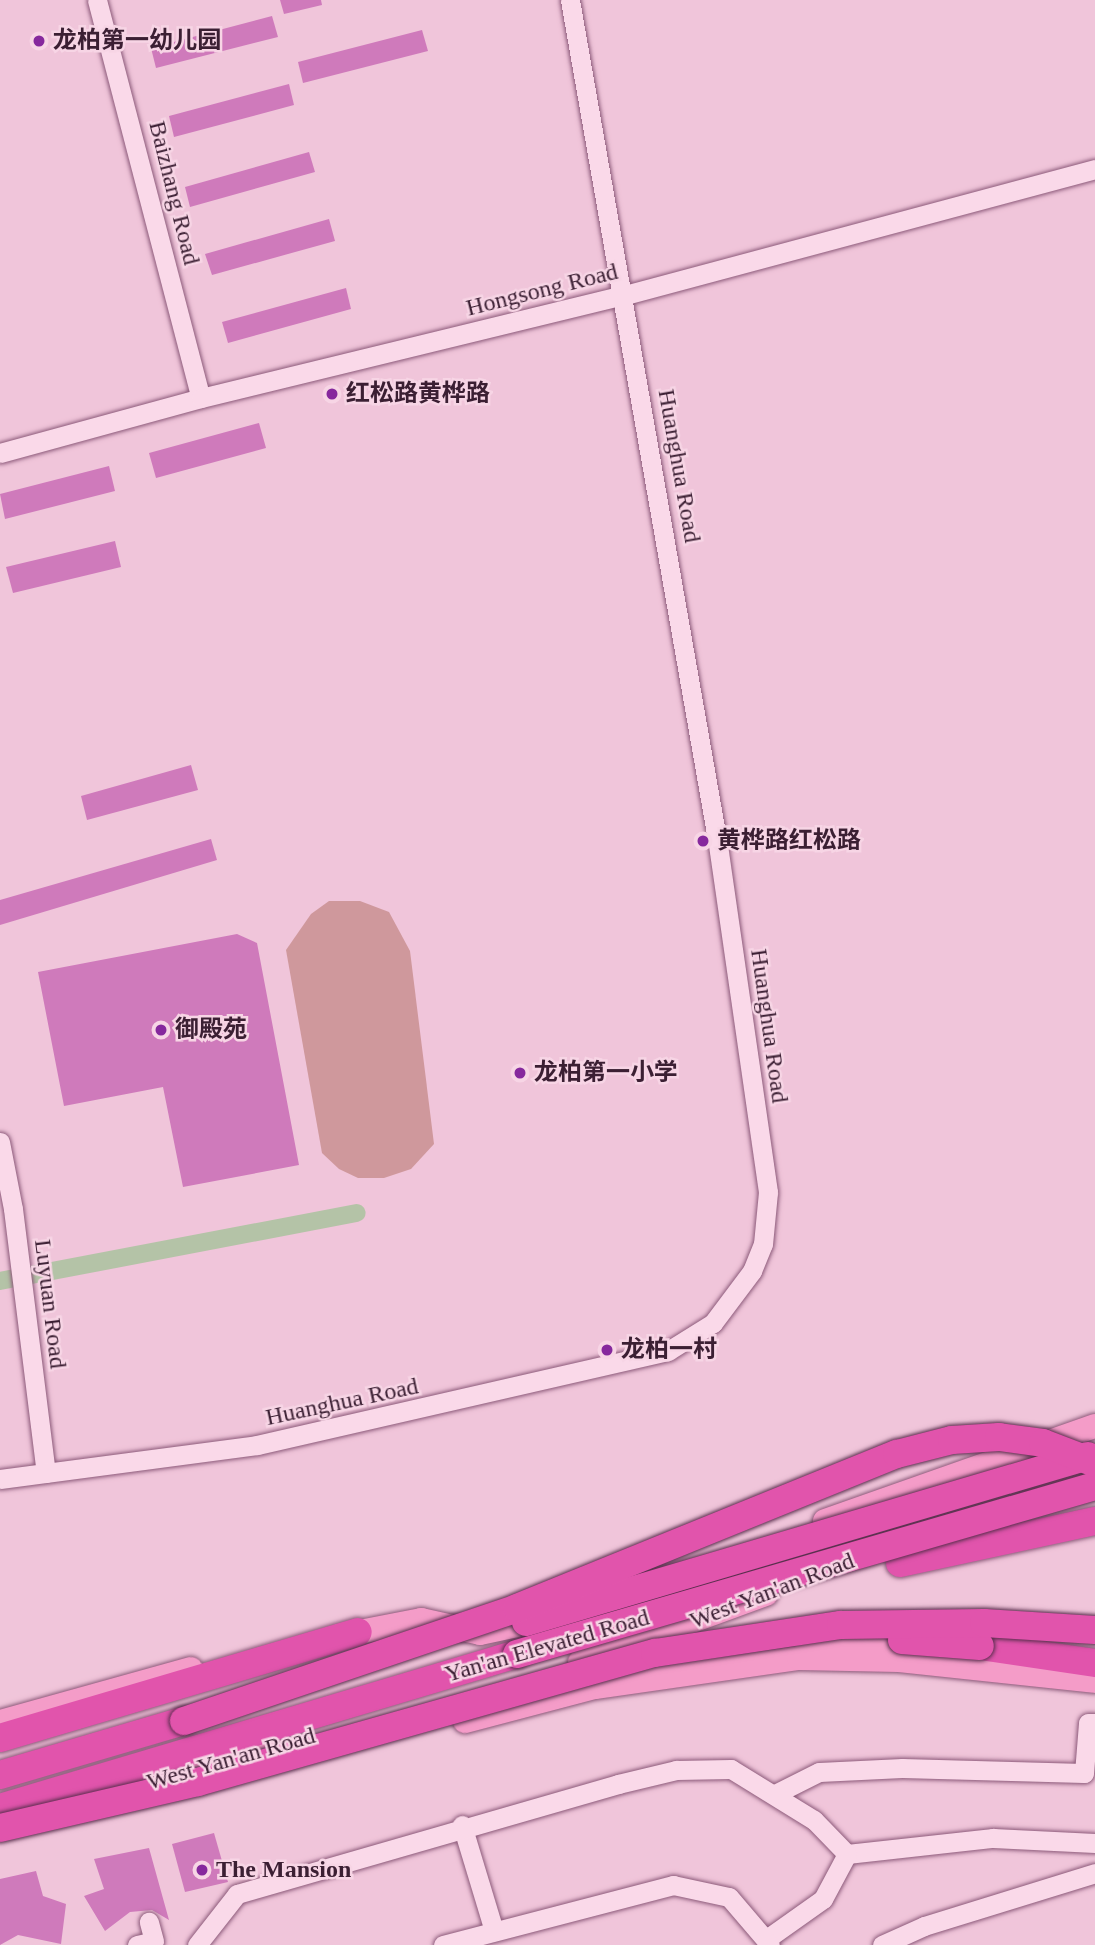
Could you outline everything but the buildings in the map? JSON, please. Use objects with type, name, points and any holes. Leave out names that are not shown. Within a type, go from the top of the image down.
[{"type":"highway","points":[[184,1721],[517,1608],[897,1454],[952,1440],[999,1437],[1043,1443],[1095,1463]]},
{"type":"highway","points":[[893,1516],[1095,1441]]},
{"type":"highway","name":"Yan'an Elevated Road","points":[[0,1775],[893,1516],[1095,1454]]},
{"type":"highway","name":"Yan'an Elevated Road","points":[[0,1808],[516,1654],[1095,1486]]},
{"type":"highway","points":[[516,1654],[900,1563],[1095,1521]]},
{"type":"highway","points":[[900,1563],[1095,1527]]},
{"type":"highway","points":[[0,1827],[198,1782],[655,1653],[841,1625],[984,1623],[1095,1630]]},
{"type":"highway","points":[[0,1738],[358,1632]]},
{"type":"highway","points":[[746,1640],[830,1634],[980,1646],[1095,1663]]},
{"type":"main road","name":"West Yan'an Road","points":[[0,1722],[138,1681],[421,1620],[480,1633],[530,1625],[1095,1426]]},
{"type":"main road","name":"West Yan'an Road","points":[[0,1827],[198,1767],[552,1672],[679,1627],[1095,1469]]},
{"type":"main road","points":[[650,1658],[679,1627]]},
{"type":"main road","points":[[552,1672],[791,1641],[933,1638],[1095,1653]]},
{"type":"main road","name":"West Yan'an Road","points":[[0,1841],[595,1687],[799,1658],[899,1660],[1095,1682]]},
{"type":"main road","points":[[552,1672],[595,1687]]},
{"type":"street","name":"Baizhang Road","points":[[97,0],[201,398]]},
{"type":"street","name":"Huanghua Road","points":[[0,1479],[257,1445],[354,1426],[668,1351],[713,1322],[752,1271],[767,1217],[764,1156],[717,839],[625,295],[570,0]]},
{"type":"street","name":"Hongsong Road","points":[[0,453],[201,398],[625,295],[1095,169]]},
{"type":"street","name":"Luyuan Road","points":[[0,1142],[20,1255],[46,1474]]},
{"type":"street","points":[[775,1794],[818,1772],[902,1768],[1084,1773],[1088,1723],[1095,1723]]},
{"type":"street","points":[[197,1945],[237,1894],[462,1825],[676,1770],[731,1769],[814,1820],[847,1854]]},
{"type":"street","points":[[462,1825],[494,1931]]},
{"type":"street","points":[[847,1854],[993,1838],[1095,1843]]},
{"type":"street","points":[[443,1945],[673,1885],[729,1897],[769,1942],[823,1899],[847,1854]]},
{"type":"street","points":[[882,1945],[924,1926],[1095,1873]]},
{"type":"street","points":[[137,1945],[154,1941],[149,1922]]},
{"type":"shaded area","points":[[329,901],[360,901],[389,912],[410,951],[434,1144],[411,1169],[384,1178],[358,1178],[339,1169],[322,1153],[286,950],[311,914]]},
{"type":"waterway","points":[[0,1281],[357,1213]]},
{"type":"place","name":"龙柏第一幼儿园","points":[[39,41]]},
{"type":"place","name":"红松路黄桦路","points":[[332,394]]},
{"type":"place","name":"黄桦路红松路","points":[[703,841]]},
{"type":"place","name":"御殿苑","points":[[161,1030]]},
{"type":"place","name":"龙柏第一小学","points":[[520,1073]]},
{"type":"place","name":"龙柏一村","points":[[607,1350]]},
{"type":"place","name":"The Mansion","points":[[202,1870]]}]
